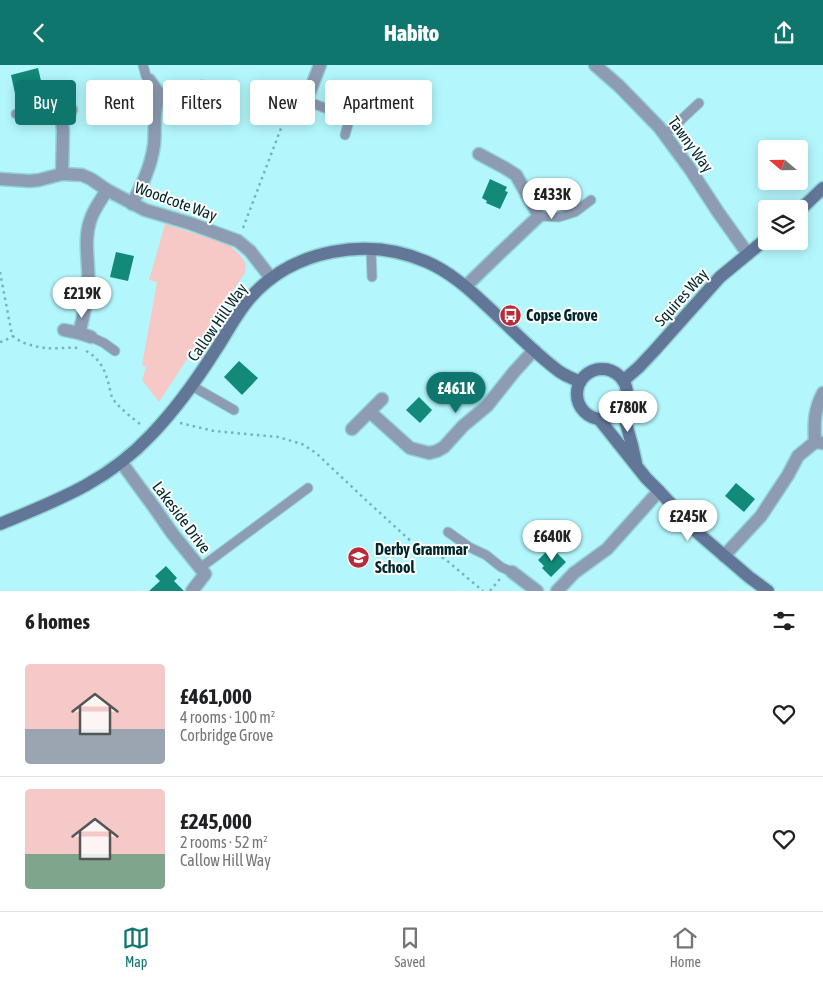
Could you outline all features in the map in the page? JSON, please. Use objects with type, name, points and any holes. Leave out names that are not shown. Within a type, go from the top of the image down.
[{"type":"street","points":[[314,80],[320,65]]},
{"type":"street","name":"Tawny Way","points":[[595,65],[619,86],[659,127],[748,253]]},
{"type":"street","points":[[153,84],[160,95]]},
{"type":"street","points":[[132,204],[150,166],[154,145],[156,101],[160,95],[163,94]]},
{"type":"street","points":[[62,174],[64,125]]},
{"type":"street","points":[[466,286],[539,216],[516,175],[479,154]]},
{"type":"street","name":"Woodcote Way","points":[[0,179],[30,181],[62,174],[82,175],[144,210],[238,241],[250,251],[271,278]]},
{"type":"street","points":[[808,202],[823,188]]},
{"type":"street","points":[[64,330],[85,335],[84,313],[88,287],[87,231],[90,219],[107,190]]},
{"type":"street","name":"Squires Way","points":[[624,380],[654,351],[720,277],[758,245]]},
{"type":"street","name":"Callow Hill Way","points":[[0,524],[79,490],[122,462],[151,436],[177,407],[255,292],[278,273],[298,263],[326,253],[352,249],[394,252],[417,258],[449,274],[466,286],[534,350],[562,373],[580,382]]},
{"type":"street","points":[[370,412],[410,448],[429,453],[437,451],[444,447],[463,426],[487,406],[534,350]]},
{"type":"street","points":[[599,419],[613,417],[622,409],[627,398],[627,387],[624,380],[611,370],[594,370],[587,374],[580,382],[578,395],[580,405],[584,411],[599,419],[646,478],[699,534],[748,577],[768,591]]},
{"type":"street","points":[[724,556],[761,516],[798,456],[819,442],[815,414],[823,393]]},
{"type":"street","points":[[352,429],[382,399]]},
{"type":"street","points":[[622,409],[636,465]]},
{"type":"street","name":"Lakeside Drive","points":[[122,462],[172,533],[205,574],[192,591]]},
{"type":"street","points":[[557,591],[574,573],[607,549],[659,491]]},
{"type":"street","points":[[512,572],[537,591]]},
{"type":"lane","points":[[143,65],[146,76],[150,80]]},
{"type":"lane","points":[[665,135],[699,103]]},
{"type":"lane","points":[[315,104],[350,117],[345,135]]},
{"type":"lane","points":[[539,216],[558,217],[575,212],[591,200]]},
{"type":"lane","points":[[371,249],[372,277]]},
{"type":"lane","points":[[85,335],[104,343],[115,351]]},
{"type":"lane","points":[[192,386],[234,410]]},
{"type":"lane","points":[[200,567],[308,488]]},
{"type":"lane","points":[[448,531],[469,547],[486,555],[501,567],[512,572]]},
{"type":"path","points":[[238,241],[282,125]]},
{"type":"path","points":[[0,272],[15,339],[34,346],[77,348],[91,353],[105,369],[112,398],[141,425],[152,415],[169,429],[176,422],[214,431],[278,437],[302,444],[316,453],[414,544],[445,559],[483,591]]},
{"type":"path","points":[[0,342],[13,336]]},
{"type":"shaded area","points":[[165,224],[228,244],[240,255],[246,264],[245,273],[159,402],[142,380],[146,367],[142,365],[157,282],[149,280]]},
{"type":"building","points":[[38,68],[41,80],[15,80],[15,93],[11,75]]},
{"type":"building","points":[[490,179],[507,187],[505,191],[508,192],[500,209],[486,203],[487,201],[482,198]]},
{"type":"building","points":[[116,252],[134,256],[128,281],[110,277]]},
{"type":"building","points":[[239,361],[258,378],[242,395],[224,377]]},
{"type":"building","points":[[419,397],[432,410],[420,423],[406,410]]},
{"type":"building","points":[[736,483],[755,499],[744,512],[725,496]]},
{"type":"building","points":[[551,547],[566,562],[551,577],[542,568],[544,566],[538,560]]},
{"type":"building","points":[[166,566],[177,578],[174,581],[184,591],[149,591],[160,581],[155,576]]},
{"type":"place","name":"Copse Grove","points":[[510,315]]},
{"type":"place","name":"Derby Grammar School","points":[[359,558]]}]
